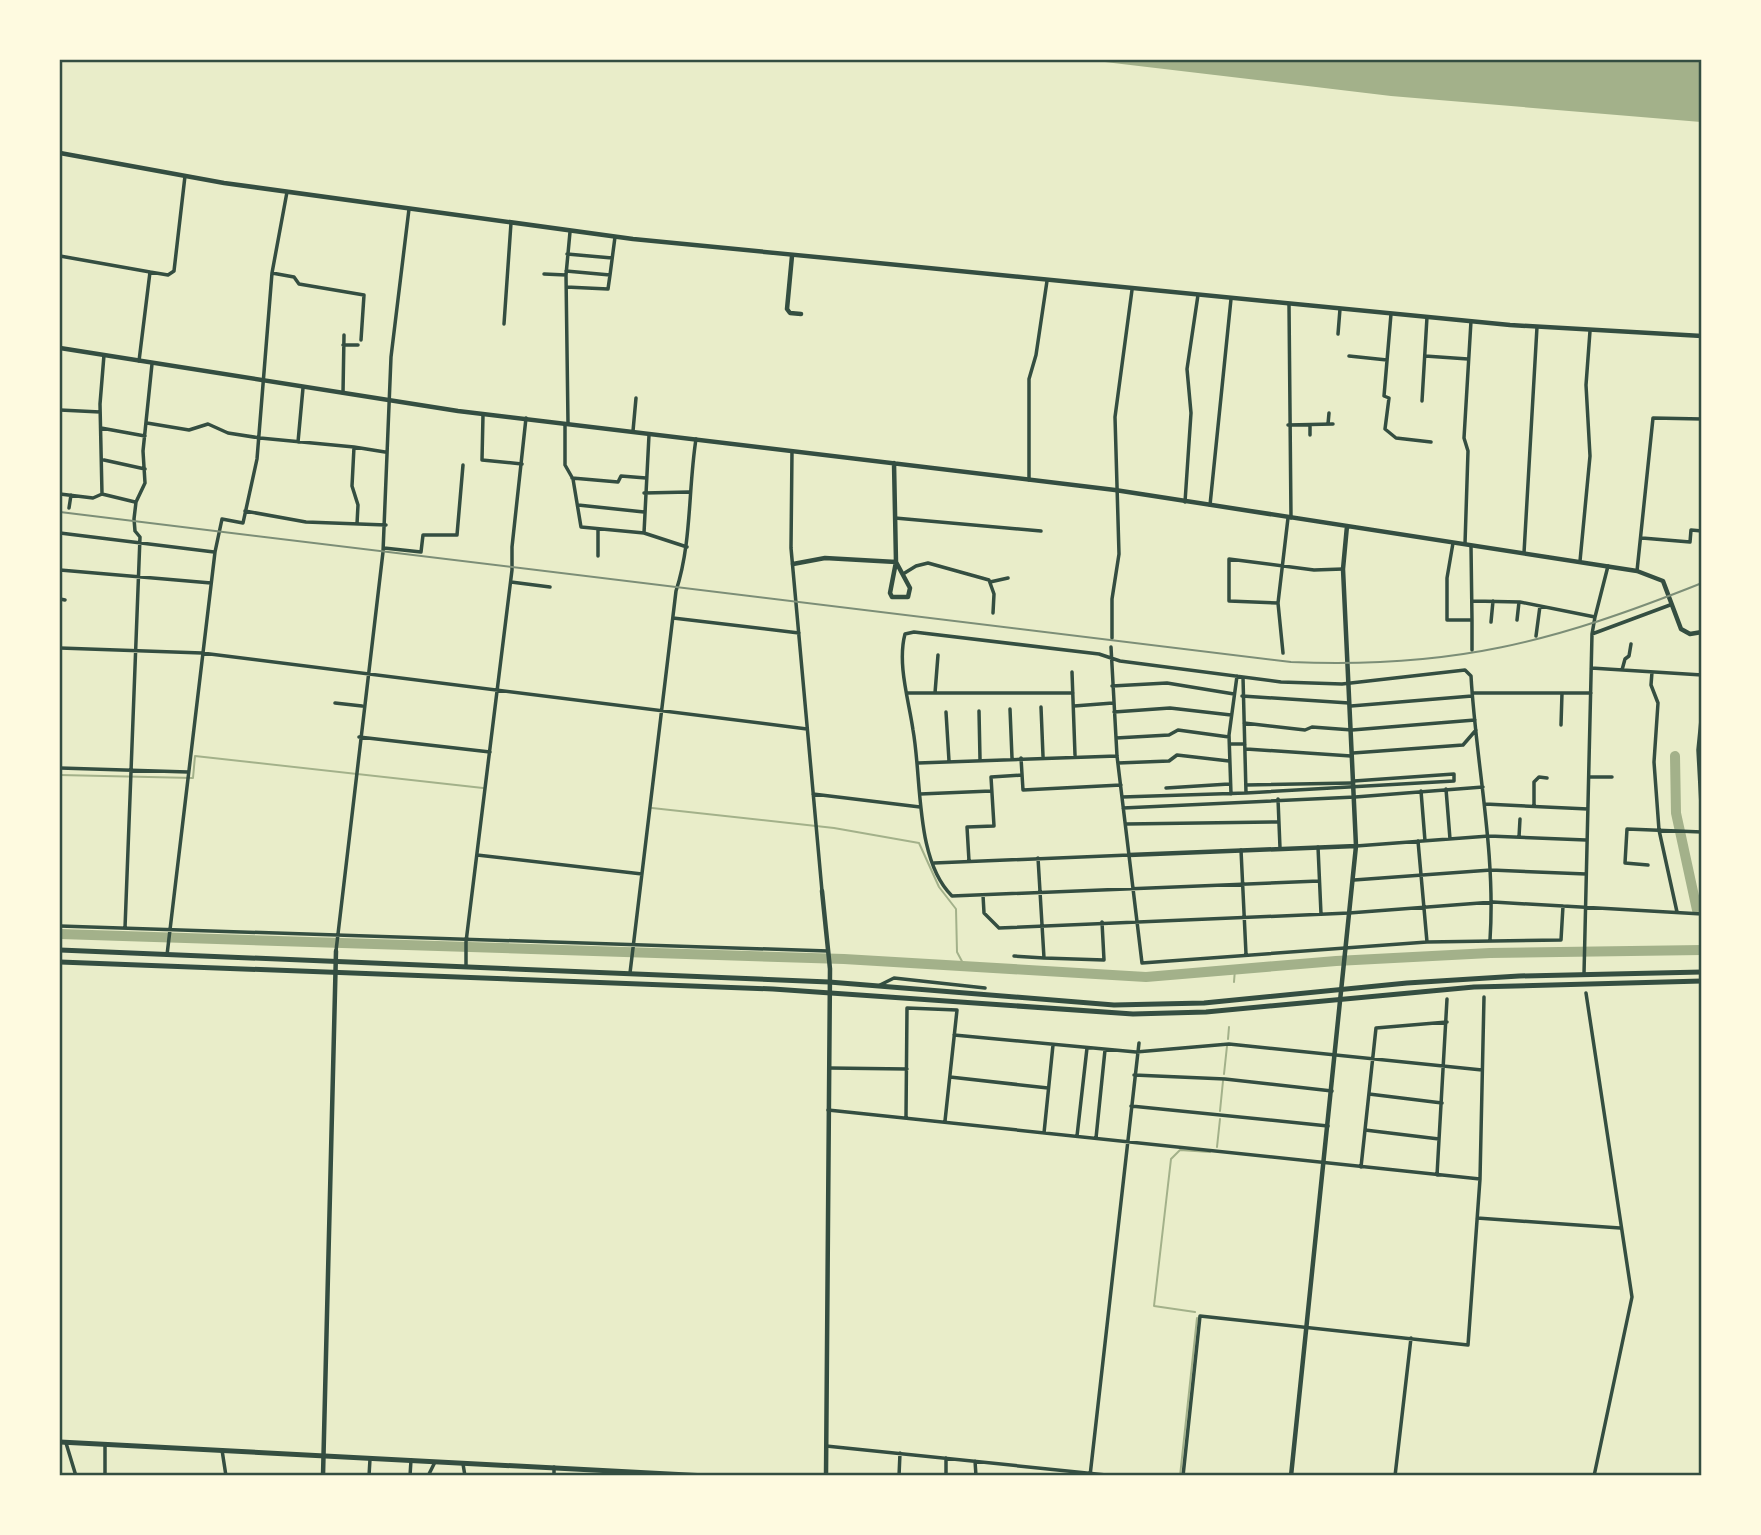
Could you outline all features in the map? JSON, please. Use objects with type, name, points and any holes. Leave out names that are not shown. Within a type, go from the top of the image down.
[{"type":"main road","points":[[60,950],[830,982],[1157,1006],[1343,989],[1584,974],[1702,972]]},
{"type":"main road","points":[[60,962],[830,992],[1133,1014],[1215,1011],[1520,984],[1702,981]]},
{"type":"main road","points":[[63,1442],[554,1467],[605,1473],[706,1475]]},
{"type":"street","points":[[60,153],[286,192],[570,232],[1132,290],[1537,327],[1702,336]]},
{"type":"street","points":[[60,256],[168,275],[174,271],[185,176]]},
{"type":"street","points":[[167,954],[215,552],[222,519],[243,523],[260,438],[272,273],[286,192]]},
{"type":"street","points":[[323,1475],[336,936],[366,672],[386,525],[385,452],[388,400],[409,209]]},
{"type":"street","points":[[504,324],[511,223]]},
{"type":"street","points":[[570,232],[566,273],[565,465],[572,478],[581,527],[644,533],[687,547]]},
{"type":"street","points":[[566,287],[608,289],[615,237]]},
{"type":"street","points":[[567,254],[612,258]]},
{"type":"street","points":[[792,256],[787,309],[790,313],[801,314]]},
{"type":"street","points":[[139,361],[150,272]]},
{"type":"street","points":[[272,273],[294,277],[299,284],[364,295],[359,342],[343,345]]},
{"type":"street","points":[[544,274],[610,275]]},
{"type":"street","points":[[1029,480],[1029,379],[1036,355],[1047,281]]},
{"type":"street","points":[[1112,638],[1112,599],[1119,554],[1115,490],[1115,417],[1132,290]]},
{"type":"street","points":[[1185,502],[1191,413],[1187,369],[1198,295]]},
{"type":"street","points":[[1210,505],[1231,299]]},
{"type":"street","points":[[1283,653],[1278,603],[1290,518],[1289,304]]},
{"type":"street","points":[[1338,334],[1340,309]]},
{"type":"street","points":[[1392,313],[1384,396],[1389,398],[1385,429],[1396,438],[1431,442]]},
{"type":"street","points":[[1422,401],[1427,317]]},
{"type":"street","points":[[1471,321],[1464,438],[1468,451],[1472,650]]},
{"type":"street","points":[[1524,553],[1537,327]]},
{"type":"street","points":[[1580,561],[1590,456],[1586,385],[1590,331]]},
{"type":"street","points":[[343,393],[344,335]]},
{"type":"street","points":[[60,348],[483,414],[1115,490],[1580,561],[1660,577],[1681,629],[1690,634],[1702,632]]},
{"type":"street","points":[[102,494],[104,460],[100,412],[104,355]]},
{"type":"street","points":[[1349,356],[1387,360]]},
{"type":"street","points":[[1425,356],[1468,359]]},
{"type":"street","points":[[125,928],[139,542],[134,524],[136,502],[145,483],[145,436],[152,364]]},
{"type":"street","points":[[298,442],[303,387]]},
{"type":"street","points":[[633,431],[636,398]]},
{"type":"street","points":[[60,410],[100,412]]},
{"type":"street","points":[[1289,425],[1331,424],[1329,413]]},
{"type":"street","points":[[483,414],[482,460],[522,464]]},
{"type":"street","points":[[466,965],[466,941],[498,688],[526,418]]},
{"type":"street","points":[[1637,571],[1653,418],[1702,419]]},
{"type":"street","points":[[147,423],[189,430],[208,424],[224,432],[260,438],[385,452]]},
{"type":"street","points":[[1310,425],[1310,435]]},
{"type":"street","points":[[101,428],[145,436]]},
{"type":"street","points":[[644,533],[649,433]]},
{"type":"street","points":[[630,973],[673,618],[687,547],[688,492],[695,439]]},
{"type":"street","points":[[354,447],[352,486],[358,505],[357,524]]},
{"type":"street","points":[[792,451],[792,556],[830,969],[826,1475]]},
{"type":"street","points":[[104,460],[145,469]]},
{"type":"street","points":[[894,464],[896,562],[890,590],[892,597],[902,599],[910,593],[910,588],[896,562]]},
{"type":"street","points":[[383,548],[421,552],[423,536],[457,535],[463,465]]},
{"type":"street","points":[[572,478],[618,482],[621,476],[646,478]]},
{"type":"street","points":[[644,494],[688,492]]},
{"type":"street","points":[[60,494],[93,498],[102,494],[136,502]]},
{"type":"street","points":[[69,508],[71,495]]},
{"type":"street","points":[[578,505],[644,512]]},
{"type":"street","points":[[245,511],[306,522],[386,525]]},
{"type":"street","points":[[895,518],[1041,531]]},
{"type":"street","points":[[1291,1475],[1354,880],[1356,846],[1353,754],[1343,569],[1347,526]]},
{"type":"street","points":[[598,530],[598,556]]},
{"type":"street","points":[[1642,538],[1690,542],[1691,530],[1702,531]]},
{"type":"street","points":[[60,533],[215,552]]},
{"type":"street","points":[[1453,543],[1447,578],[1447,620],[1472,620]]},
{"type":"street","points":[[793,564],[825,558],[896,562]]},
{"type":"street","points":[[1278,603],[1229,601],[1229,559],[1284,564],[1314,570],[1343,569]]},
{"type":"street","points":[[901,575],[916,566],[928,564],[981,576],[990,582],[994,593],[993,613]]},
{"type":"street","points":[[1584,974],[1592,634],[1608,566]]},
{"type":"street","points":[[60,570],[211,583]]},
{"type":"street","points":[[990,582],[1008,578]]},
{"type":"street","points":[[510,582],[550,587]]},
{"type":"street","points":[[60,599],[65,600]]},
{"type":"street","points":[[1473,601],[1519,602],[1595,617]]},
{"type":"street","points":[[1491,622],[1493,601]]},
{"type":"street","points":[[1517,620],[1519,602]]},
{"type":"street","points":[[1592,634],[1670,605]]},
{"type":"street","points":[[1536,636],[1540,606]]},
{"type":"street","points":[[673,618],[799,633]]},
{"type":"street","points":[[1319,881],[952,896],[943,888],[934,863],[920,807],[918,763],[906,693],[904,638],[910,631],[1086,652],[1281,682],[1350,683],[1465,670],[1471,676],[1489,836],[1493,902],[1490,940]]},
{"type":"street","points":[[1622,670],[1631,644]]},
{"type":"street","points":[[1111,647],[1117,756],[1142,963],[1427,942],[1561,940],[1563,906]]},
{"type":"street","points":[[60,648],[202,653],[498,688],[807,729]]},
{"type":"street","points":[[935,693],[938,655]]},
{"type":"street","points":[[1591,668],[1702,675]]},
{"type":"street","points":[[1072,672],[1076,755]]},
{"type":"street","points":[[1652,672],[1651,685],[1658,702],[1654,755],[1659,830],[1677,912]]},
{"type":"street","points":[[1231,794],[1229,737],[1237,676]]},
{"type":"street","points":[[1243,677],[1246,793]]},
{"type":"street","points":[[1112,685],[1167,683],[1234,694]]},
{"type":"street","points":[[906,693],[1073,693]]},
{"type":"street","points":[[1560,725],[1562,693]]},
{"type":"street","points":[[1242,696],[1351,705],[1472,695],[1591,693]]},
{"type":"street","points":[[335,703],[362,706]]},
{"type":"street","points":[[1073,706],[1113,703]]},
{"type":"street","points":[[1041,707],[1043,756]]},
{"type":"street","points":[[1114,712],[1170,708],[1231,715]]},
{"type":"street","points":[[1010,709],[1012,758]]},
{"type":"street","points":[[1702,710],[1702,823]]},
{"type":"street","points":[[979,711],[980,760]]},
{"type":"street","points":[[946,712],[949,761]]},
{"type":"street","points":[[1244,723],[1305,730],[1312,727],[1352,730],[1475,720]]},
{"type":"street","points":[[1116,738],[1169,735],[1178,730],[1229,737]]},
{"type":"street","points":[[1229,744],[1353,754],[1463,745],[1476,730]]},
{"type":"street","points":[[359,737],[490,752]]},
{"type":"street","points":[[1118,763],[1169,761],[1177,755],[1229,761]]},
{"type":"street","points":[[918,763],[1043,756],[1117,756]]},
{"type":"street","points":[[1021,758],[1023,790],[1121,785]]},
{"type":"street","points":[[60,768],[188,772]]},
{"type":"street","points":[[1122,797],[1246,793],[1354,784],[1454,774],[1454,781],[1354,784],[1246,785]]},
{"type":"street","points":[[969,861],[967,827],[994,826],[991,777],[1022,775]]},
{"type":"street","points":[[1588,777],[1612,776]]},
{"type":"street","points":[[1534,806],[1534,782],[1539,777],[1547,778]]},
{"type":"street","points":[[1166,788],[1229,784]]},
{"type":"street","points":[[1123,808],[1354,797],[1483,787]]},
{"type":"street","points":[[1446,789],[1450,839]]},
{"type":"street","points":[[920,794],[992,791]]},
{"type":"street","points":[[1421,791],[1425,841]]},
{"type":"street","points":[[813,794],[920,807]]},
{"type":"street","points":[[1173,795],[1175,804]]},
{"type":"street","points":[[1278,799],[1280,848]]},
{"type":"street","points":[[1485,804],[1588,809]]},
{"type":"street","points":[[1519,837],[1520,819]]},
{"type":"street","points":[[1125,824],[1279,822]]},
{"type":"street","points":[[1648,865],[1625,863],[1627,829],[1702,832]]},
{"type":"street","points":[[934,863],[1356,846],[1489,836],[1587,840]]},
{"type":"street","points":[[1418,841],[1427,942]]},
{"type":"street","points":[[1318,847],[1321,914]]},
{"type":"street","points":[[1241,850],[1246,954]]},
{"type":"street","points":[[477,855],[642,874]]},
{"type":"street","points":[[1038,858],[1044,958]]},
{"type":"street","points":[[1354,880],[1491,870],[1586,874]]},
{"type":"street","points":[[983,894],[984,913],[999,929],[1102,922],[1349,913],[1493,902],[1702,914]]},
{"type":"street","points":[[1014,956],[1104,960],[1102,922]]},
{"type":"street","points":[[60,926],[828,952]]},
{"type":"street","points":[[880,985],[894,978],[985,988]]},
{"type":"street","points":[[1586,993],[1632,1297],[1594,1475]]},
{"type":"street","points":[[1184,1475],[1200,1316],[1468,1345],[1480,1179],[1484,997]]},
{"type":"street","points":[[1437,1175],[1447,999]]},
{"type":"street","points":[[906,1117],[907,1008],[957,1010],[945,1122]]},
{"type":"street","points":[[1361,1167],[1376,1028],[1447,1022]]},
{"type":"street","points":[[954,1035],[1136,1052],[1229,1044],[1482,1070]]},
{"type":"street","points":[[1090,1474],[1139,1043]]},
{"type":"street","points":[[1044,1133],[1053,1045]]},
{"type":"street","points":[[1077,1136],[1087,1048]]},
{"type":"street","points":[[1096,1138],[1105,1050]]},
{"type":"street","points":[[829,1068],[906,1069]]},
{"type":"street","points":[[1134,1075],[1225,1079],[1332,1091]]},
{"type":"street","points":[[950,1077],[1048,1088]]},
{"type":"street","points":[[1369,1094],[1442,1103]]},
{"type":"street","points":[[1131,1105],[1328,1126]]},
{"type":"street","points":[[828,1110],[1480,1179]]},
{"type":"street","points":[[1365,1130],[1439,1139]]},
{"type":"street","points":[[1477,1218],[1620,1228]]},
{"type":"street","points":[[1395,1475],[1411,1338]]},
{"type":"street","points":[[63,1442],[76,1475]]},
{"type":"street","points":[[105,1445],[105,1475]]},
{"type":"street","points":[[826,1446],[1116,1475]]},
{"type":"street","points":[[222,1449],[226,1475]]},
{"type":"street","points":[[900,1453],[900,1475]]},
{"type":"street","points":[[369,1475],[370,1457]]},
{"type":"street","points":[[946,1458],[946,1475]]},
{"type":"street","points":[[410,1475],[411,1460]]},
{"type":"street","points":[[429,1475],[436,1461]]},
{"type":"street","points":[[975,1461],[976,1475]]},
{"type":"street","points":[[463,1462],[465,1475]]},
{"type":"street","points":[[554,1467],[554,1475]]},
{"type":"shaded area","points":[[1088,60],[1701,60],[1701,122],[1391,96]]},
{"type":"waterway","points":[[60,775],[193,778],[195,756],[483,788]]},
{"type":"waterway","points":[[1675,756],[1676,813],[1697,910]]},
{"type":"waterway","points":[[652,808],[834,828],[919,843],[939,887],[956,909],[957,952],[965,967]]},
{"type":"waterway","points":[[60,934],[844,959],[1146,977],[1336,961],[1490,953],[1702,950]]},
{"type":"waterway","points":[[1234,982],[1235,969]]},
{"type":"waterway","points":[[1228,1039],[1229,1027]]},
{"type":"waterway","points":[[1224,1074],[1227,1046]]},
{"type":"waterway","points":[[1220,1111],[1223,1081]]},
{"type":"waterway","points":[[1217,1147],[1220,1119]]},
{"type":"waterway","points":[[1195,1312],[1154,1306],[1171,1159],[1180,1150],[1210,1152]]},
{"type":"waterway","points":[[1180,1476],[1197,1318]]},
{"type":"railway","points":[[60,512],[1291,662],[1402,661],[1453,656],[1501,647],[1598,621],[1702,583]]}]
